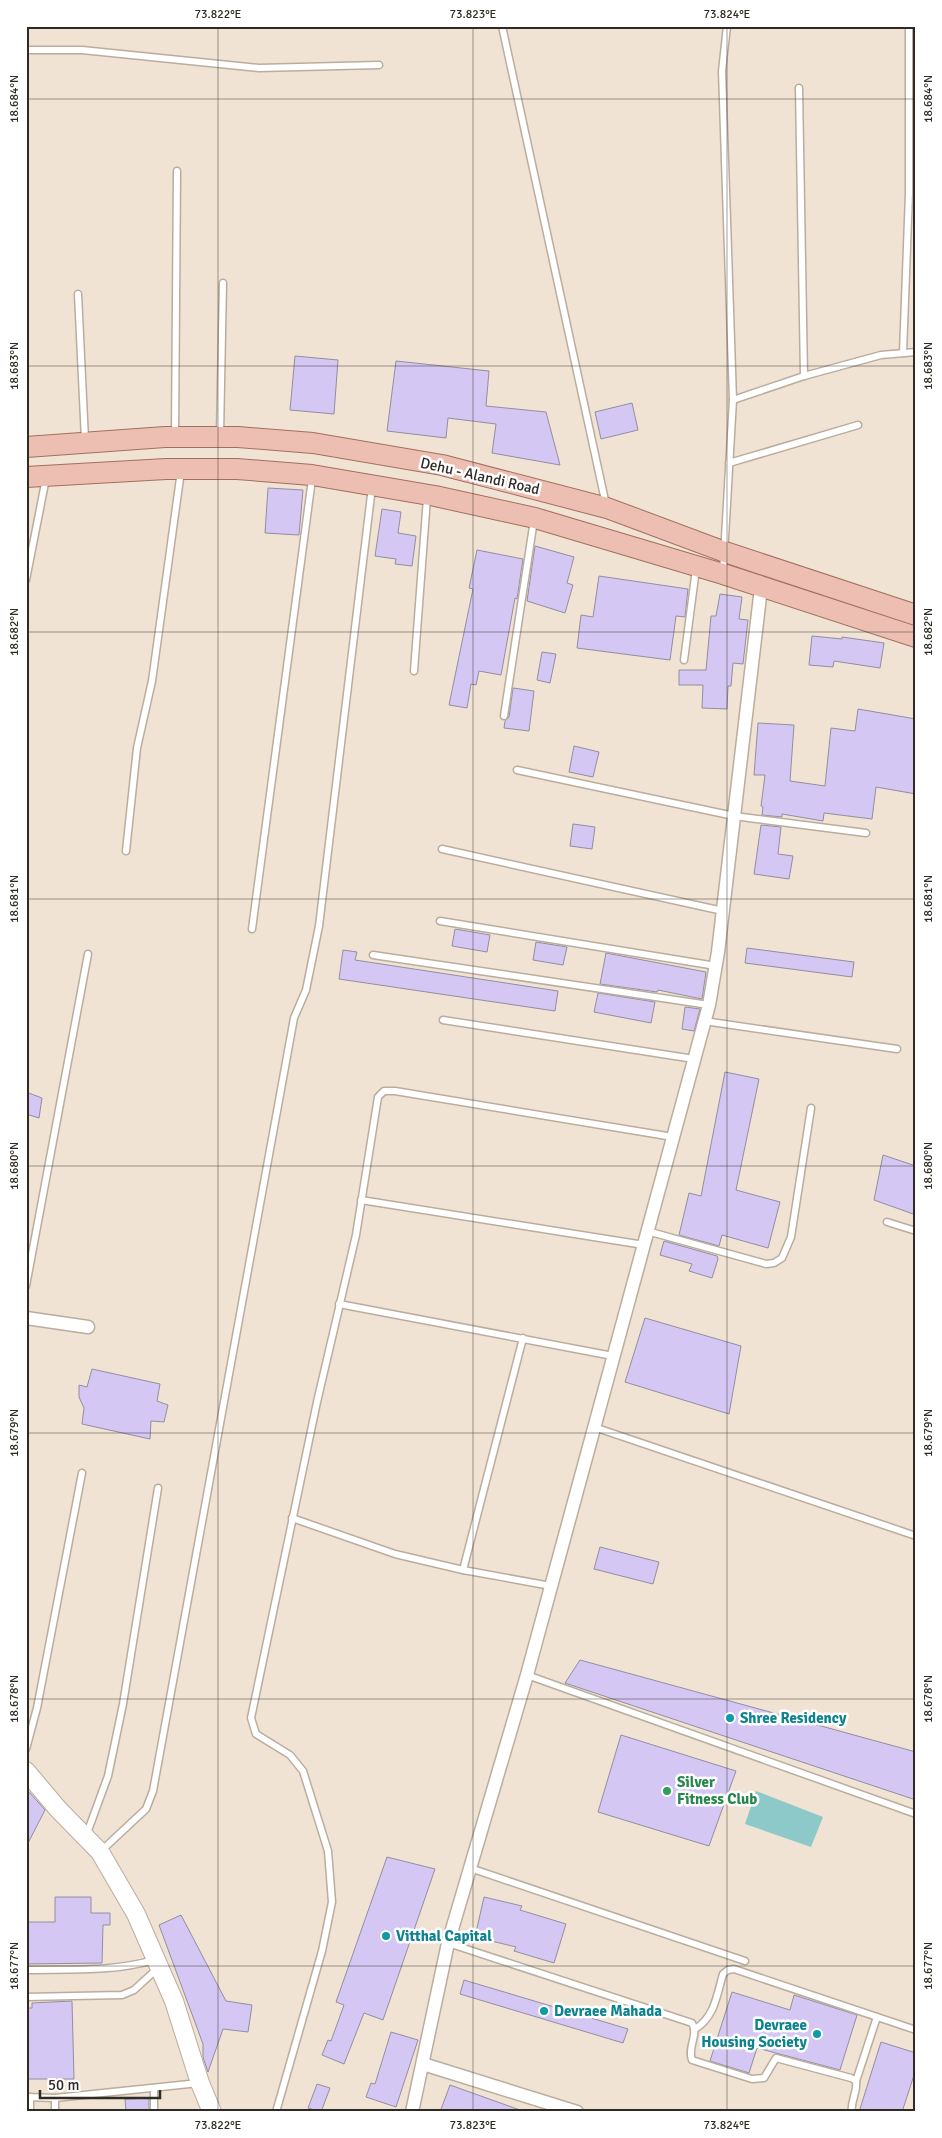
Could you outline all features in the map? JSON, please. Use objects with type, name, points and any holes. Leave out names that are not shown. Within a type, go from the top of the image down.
[{"type":"main road","name":"Dehu - Alandi Road","points":[[26,447],[175,437],[220,437],[313,443],[442,465],[607,508],[725,552],[761,576],[916,637]]},
{"type":"main road","name":"Dehu - Alandi Road","points":[[26,478],[181,468],[236,468],[312,475],[427,495],[535,518],[723,574],[761,576],[916,615]]},
{"type":"street","points":[[412,2112],[448,1943],[527,1675],[709,1005],[723,911],[761,576]]},
{"type":"street","points":[[26,1318],[88,1327]]},
{"type":"street","points":[[26,1771],[100,1852],[136,1914],[174,2001],[200,2083],[212,2112]]},
{"type":"street","points":[[423,2064],[577,2112]]},
{"type":"lane","points":[[502,26],[607,508]]},
{"type":"lane","points":[[723,574],[732,400],[722,71],[727,26]]},
{"type":"lane","points":[[903,353],[909,193],[910,26]]},
{"type":"lane","points":[[26,50],[82,50],[259,68],[379,65]]},
{"type":"lane","points":[[799,88],[804,376]]},
{"type":"lane","points":[[175,437],[177,171]]},
{"type":"lane","points":[[220,437],[223,283]]},
{"type":"lane","points":[[78,294],[85,442]]},
{"type":"lane","points":[[732,400],[804,376],[881,355],[916,352]]},
{"type":"lane","points":[[730,463],[858,425]]},
{"type":"lane","points":[[126,851],[137,748],[152,681],[181,468]]},
{"type":"lane","points":[[252,929],[312,475]]},
{"type":"lane","points":[[26,580],[46,476]]},
{"type":"lane","points":[[100,1852],[146,1809],[153,1791],[292,1028],[306,990],[319,926],[372,485]]},
{"type":"lane","points":[[414,671],[427,495]]},
{"type":"lane","points":[[504,716],[535,518]]},
{"type":"lane","points":[[684,660],[696,566]]},
{"type":"lane","points":[[518,770],[734,816],[866,833]]},
{"type":"lane","points":[[442,849],[723,911]]},
{"type":"lane","points":[[440,921],[716,966]]},
{"type":"lane","points":[[26,1286],[88,954]]},
{"type":"lane","points":[[372,955],[709,1005]]},
{"type":"lane","points":[[443,1020],[694,1059]]},
{"type":"lane","points":[[704,1020],[897,1049]]},
{"type":"lane","points":[[276,2112],[322,1951],[332,1902],[328,1851],[303,1771],[290,1755],[256,1734],[251,1718],[292,1518],[356,1235],[378,1097],[384,1092],[405,1093],[673,1137]]},
{"type":"lane","points":[[647,1231],[766,1264],[774,1263],[782,1258],[790,1237],[811,1108]]},
{"type":"lane","points":[[361,1200],[644,1245]]},
{"type":"lane","points":[[887,1222],[916,1231]]},
{"type":"lane","points":[[340,1304],[613,1356]]},
{"type":"lane","points":[[463,1570],[522,1338]]},
{"type":"lane","points":[[594,1427],[916,1536]]},
{"type":"lane","points":[[26,1749],[37,1708],[82,1473]]},
{"type":"lane","points":[[86,1837],[110,1767],[123,1704],[158,1488]]},
{"type":"lane","points":[[292,1518],[395,1554],[463,1570],[551,1586]]},
{"type":"lane","points":[[527,1675],[916,1814]]},
{"type":"lane","points":[[470,1868],[745,1961]]},
{"type":"lane","points":[[448,1943],[692,2023],[695,2029],[690,2054],[692,2060],[752,2079],[764,2078],[776,2058],[851,2078],[856,2081]]},
{"type":"lane","points":[[26,1970],[112,1969],[157,1963]]},
{"type":"lane","points":[[26,1998],[122,1995],[134,1990],[157,1963]]},
{"type":"lane","points":[[695,2029],[702,2025],[711,2014],[723,1974],[734,1969],[916,2030]]},
{"type":"lane","points":[[852,2112],[852,2104],[857,2086],[856,2081],[877,2017]]},
{"type":"lane","points":[[30,2112],[28,2097],[55,2098],[200,2083]]},
{"type":"lane","points":[[154,2088],[154,2112]]},
{"type":"lane","points":[[55,2098],[55,2112]]},
{"type":"water","points":[[756,1791],[823,1817],[811,1847],[745,1824]]},
{"type":"building","points":[[295,356],[338,360],[334,414],[290,410]]},
{"type":"building","points":[[396,361],[489,371],[486,406],[546,412],[560,465],[492,453],[496,424],[448,418],[446,438],[387,431]]},
{"type":"building","points":[[632,403],[638,430],[601,439],[595,412]]},
{"type":"building","points":[[268,488],[303,490],[299,535],[265,533]]},
{"type":"building","points":[[382,509],[401,512],[398,533],[416,536],[412,566],[395,564],[396,559],[375,556]]},
{"type":"building","points":[[535,546],[574,557],[567,583],[573,585],[565,613],[527,601]]},
{"type":"building","points":[[477,550],[523,559],[517,599],[515,598],[501,675],[479,671],[476,685],[471,684],[467,708],[449,705],[473,589],[469,588]]},
{"type":"building","points":[[599,576],[688,589],[685,617],[676,616],[670,660],[577,648],[581,615],[593,617]]},
{"type":"building","points":[[720,594],[742,597],[739,619],[748,620],[743,664],[733,663],[731,686],[728,686],[727,709],[702,708],[703,685],[679,685],[679,670],[706,670],[711,616],[716,616]]},
{"type":"building","points":[[812,636],[842,639],[842,637],[884,643],[880,668],[834,661],[833,667],[809,665]]},
{"type":"building","points":[[542,652],[556,654],[550,683],[537,680]]},
{"type":"building","points":[[513,688],[534,691],[529,731],[504,728],[505,721],[509,717]]},
{"type":"building","points":[[858,709],[916,719],[916,794],[876,787],[872,819],[824,813],[823,821],[782,814],[782,817],[762,815],[763,807],[761,806],[765,775],[754,775],[758,723],[794,725],[790,781],[825,786],[831,728],[855,731]]},
{"type":"building","points":[[574,746],[599,752],[593,777],[569,772]]},
{"type":"building","points":[[573,824],[595,827],[592,849],[570,846]]},
{"type":"building","points":[[761,825],[781,827],[778,854],[793,856],[789,879],[754,874]]},
{"type":"building","points":[[455,929],[490,935],[487,952],[452,946]]},
{"type":"building","points":[[536,942],[567,947],[563,965],[533,960]]},
{"type":"building","points":[[747,948],[854,962],[852,977],[745,963]]},
{"type":"building","points":[[343,950],[357,952],[355,960],[558,991],[555,1011],[339,979]]},
{"type":"building","points":[[606,953],[706,972],[702,999],[658,990],[657,992],[600,984]]},
{"type":"building","points":[[598,993],[655,1002],[651,1023],[594,1012]]},
{"type":"building","points":[[685,1007],[700,1009],[694,1031],[682,1029]]},
{"type":"building","points":[[725,1072],[759,1079],[736,1190],[780,1202],[768,1248],[722,1235],[719,1246],[679,1235],[689,1193],[701,1196]]},
{"type":"building","points":[[26,1092],[42,1098],[39,1118],[26,1114]]},
{"type":"building","points":[[883,1155],[916,1166],[916,1215],[874,1200]]},
{"type":"building","points":[[664,1241],[717,1256],[718,1259],[712,1278],[689,1271],[692,1264],[660,1255]]},
{"type":"building","points":[[645,1318],[741,1346],[729,1414],[625,1382]]},
{"type":"building","points":[[92,1369],[160,1384],[157,1401],[168,1405],[164,1422],[151,1421],[150,1439],[82,1424],[84,1408],[79,1397],[79,1385],[87,1387]]},
{"type":"building","points":[[600,1547],[659,1562],[653,1584],[594,1569]]},
{"type":"building","name":"Shree Residency","points":[[580,1660],[916,1752],[916,1800],[565,1683]]},
{"type":"building","name":"Silver Fitness Club","points":[[621,1735],[736,1771],[709,1846],[598,1812]]},
{"type":"building","points":[[26,1791],[45,1810],[26,1847]]},
{"type":"building","name":"Vitthal Capital","points":[[387,1857],[435,1869],[383,2020],[364,2013],[344,2064],[322,2055],[328,2040],[331,2041],[344,2005],[336,2002]]},
{"type":"building","points":[[55,1897],[91,1897],[91,1913],[110,1913],[110,1925],[103,1925],[102,1963],[26,1964],[26,1922],[55,1922]]},
{"type":"building","points":[[484,1897],[522,1906],[520,1910],[566,1924],[554,1963],[514,1951],[516,1947],[475,1937]]},
{"type":"building","points":[[181,1915],[226,2001],[252,2005],[248,2032],[223,2029],[208,2072],[203,2057],[203,2044],[159,1925]]},
{"type":"building","name":"Devraee Mahada","points":[[464,1980],[628,2029],[623,2043],[460,1994]]},
{"type":"building","points":[[732,1992],[790,2010],[794,1995],[857,2015],[840,2070],[757,2048],[749,2073],[710,2061]]},
{"type":"building","points":[[72,2001],[74,2079],[26,2079],[26,2008],[32,2008],[32,2003]]},
{"type":"building","points":[[391,2032],[418,2040],[396,2107],[366,2097],[371,2083],[375,2084]]},
{"type":"building","points":[[881,2042],[916,2053],[916,2069],[902,2112],[859,2112]]},
{"type":"building","points":[[317,2084],[330,2088],[321,2112],[308,2108]]},
{"type":"building","points":[[450,2085],[520,2110],[520,2112],[440,2112]]},
{"type":"building","points":[[149,2098],[149,2112],[126,2112],[125,2099]]},
{"type":"place","name":"Shree Residency","points":[[730,1718]]},
{"type":"place","name":"Silver Fitness Club","points":[[667,1791]]},
{"type":"place","name":"Vitthal Capital","points":[[386,1936]]},
{"type":"place","name":"Devraee Mahada","points":[[544,2011]]},
{"type":"place","name":"Devraee Housing Society","points":[[817,2034]]}]
